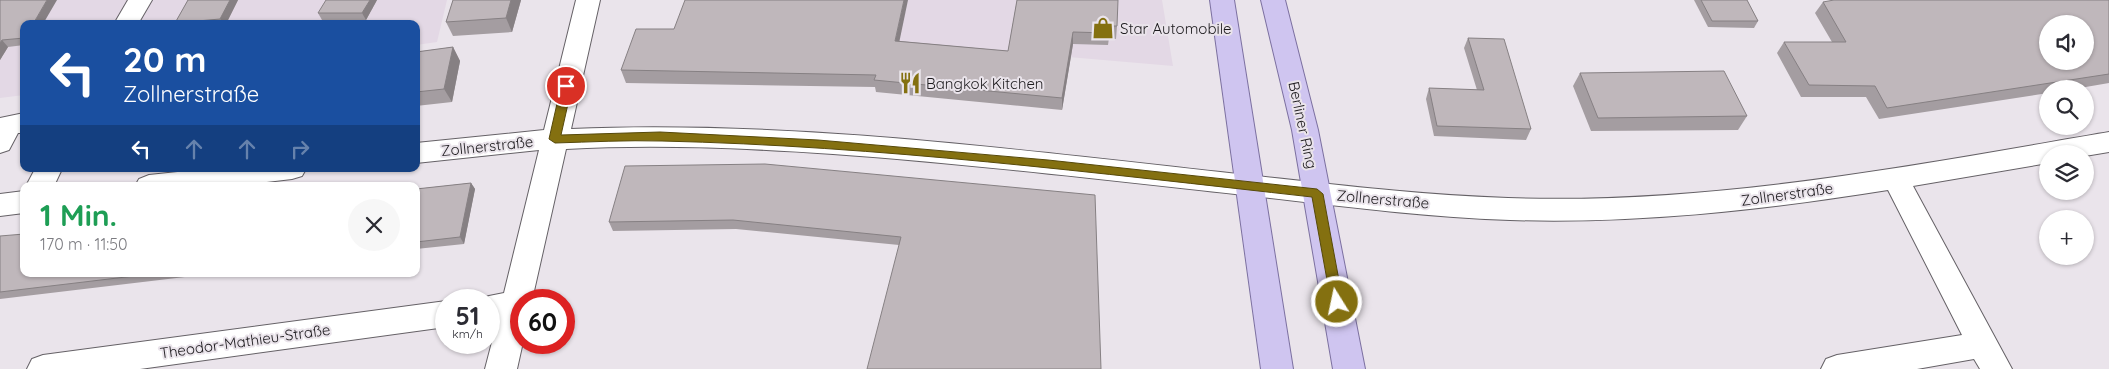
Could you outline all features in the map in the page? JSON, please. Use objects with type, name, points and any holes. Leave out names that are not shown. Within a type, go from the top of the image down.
[{"type":"main road","points":[[1222,0],[1277,369]]},
{"type":"main road","name":"Berliner Ring","points":[[1273,0],[1299,102],[1349,369]]},
{"type":"street","points":[[128,20],[140,0]]},
{"type":"street","points":[[501,369],[502,306],[555,139],[588,0]]},
{"type":"street","points":[[0,144],[9,125],[20,124]]},
{"type":"street","name":"Zollnerstraße","points":[[420,152],[502,142],[660,136],[808,143],[1029,162],[1368,199],[1511,209],[1611,209],[1704,204],[1896,179],[2109,142]]},
{"type":"street","points":[[183,182],[267,172]]},
{"type":"street","points":[[1837,369],[1989,357],[1896,179]]},
{"type":"street","points":[[0,205],[20,202]]},
{"type":"street","name":"Theodor-Mathieu-Straße","points":[[43,369],[435,316]]},
{"type":"shaded area","points":[[0,0],[447,0],[437,42],[420,44],[420,20],[20,20],[20,96],[0,98]]},
{"type":"shaded area","points":[[725,0],[1162,0],[1173,66],[860,39]]},
{"type":"building","points":[[0,0],[47,0],[35,20],[20,20],[20,38],[2,40],[0,43]]},
{"type":"building","points":[[188,0],[230,0],[220,19],[177,20]]},
{"type":"building","points":[[326,0],[370,0],[362,13],[318,13]]},
{"type":"building","points":[[453,0],[511,0],[506,18],[446,22]]},
{"type":"building","points":[[685,0],[904,0],[895,41],[1008,51],[1017,0],[1118,0],[1117,26],[1109,26],[1109,33],[1073,32],[1062,98],[874,80],[876,75],[621,70],[636,29],[674,29]]},
{"type":"building","points":[[1701,0],[1747,0],[1758,21],[1712,21]]},
{"type":"building","points":[[1834,0],[2109,0],[2109,74],[2070,80],[2039,80],[2039,85],[1887,108],[1875,86],[1809,85],[1784,42],[1846,42],[1823,2]]},
{"type":"building","points":[[1468,38],[1504,39],[1531,129],[1437,126],[1429,88],[1484,90]]},
{"type":"building","points":[[453,47],[444,89],[420,92],[420,51]]},
{"type":"building","points":[[1724,71],[1747,116],[1598,118],[1580,73]]},
{"type":"building","points":[[765,164],[1095,195],[1101,369],[867,369],[901,237],[733,220],[609,222],[625,166]]},
{"type":"building","points":[[471,183],[460,237],[420,242],[420,189]]},
{"type":"building","points":[[20,234],[20,277],[126,277],[0,292],[0,236]]},
{"type":"place","name":"Star Automobile","points":[[1103,28]]},
{"type":"place","name":"Bangkok Kitchen","points":[[910,83]]},
{"type":"route","points":[[566,86],[555,139],[660,136],[877,148],[1048,164],[1317,194],[1337,302]]}]
